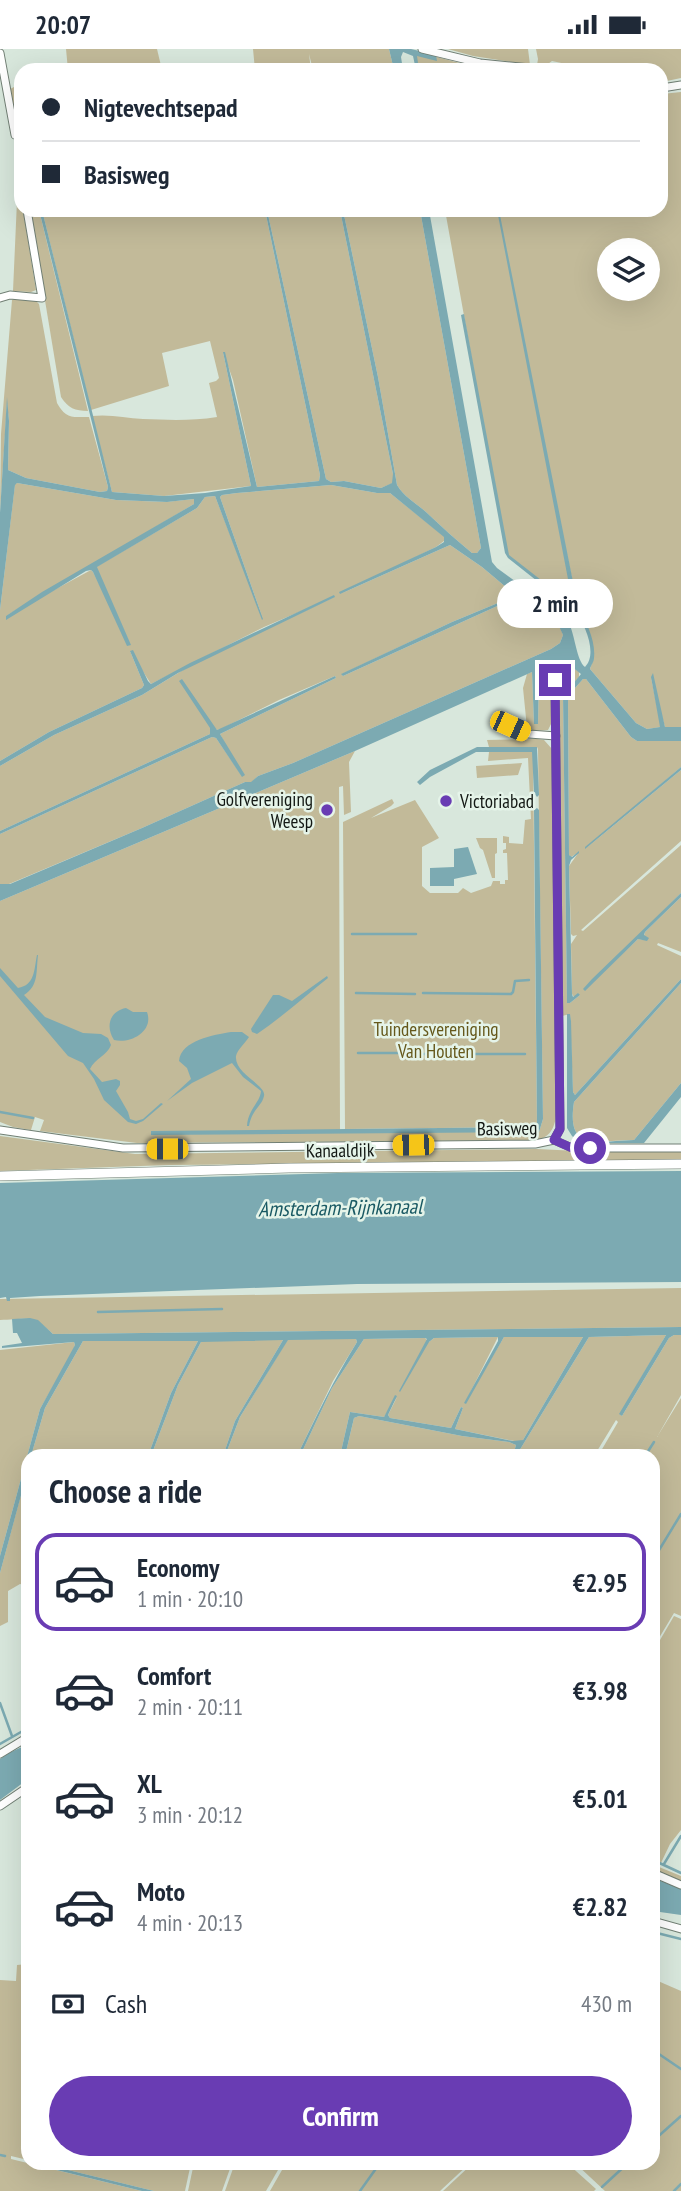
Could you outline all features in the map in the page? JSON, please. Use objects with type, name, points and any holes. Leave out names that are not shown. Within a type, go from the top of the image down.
[{"type":"street","points":[[422,49],[489,63]]},
{"type":"street","points":[[0,53],[14,130]]},
{"type":"street","points":[[0,298],[10,295],[42,298],[28,217]]},
{"type":"street","name":"Basisweg","points":[[0,1130],[123,1148],[535,1144],[554,1140],[560,1129],[555,680]]},
{"type":"street","points":[[510,726],[528,734],[556,736]]},
{"type":"street","points":[[554,1140],[572,1148],[681,1148]]},
{"type":"street","name":"Kanaaldijk","points":[[0,1175],[289,1168],[681,1164]]},
{"type":"street","points":[[0,1753],[21,1741]]},
{"type":"street","points":[[0,1806],[21,1792]]},
{"type":"street","points":[[660,1876],[681,1885]]},
{"type":"street","points":[[660,1923],[681,1929]]},
{"type":"green space","points":[[66,49],[157,49],[160,63],[67,63]]},
{"type":"green space","points":[[253,49],[389,49],[392,63],[311,63],[309,54],[310,63],[254,63]]},
{"type":"green space","points":[[448,49],[528,49],[530,63],[517,63]]},
{"type":"green space","points":[[536,49],[681,49],[681,78],[668,81],[668,63],[537,63]]},
{"type":"green space","points":[[414,51],[460,63],[417,63]]},
{"type":"green space","points":[[14,87],[14,112],[10,89]]},
{"type":"green space","points":[[681,92],[681,727],[665,727],[651,677],[661,727],[647,729],[636,723],[590,669],[594,657],[586,622],[578,607],[540,427],[574,606],[507,555],[446,217],[668,217],[668,93]]},
{"type":"green space","points":[[16,217],[24,217],[36,290],[13,291]]},
{"type":"green space","points":[[31,217],[41,217],[88,411],[72,408],[61,397]]},
{"type":"green space","points":[[44,217],[266,217],[320,475],[319,481],[257,487],[233,380],[223,352],[251,486],[164,496],[112,492],[92,416],[171,420],[217,417],[209,383],[219,378],[210,341],[162,353],[169,386],[91,410]]},
{"type":"green space","points":[[269,217],[341,217],[393,483],[381,488],[344,481],[331,482],[326,479]]},
{"type":"green space","points":[[344,217],[421,217],[481,548],[477,553],[466,548],[407,497],[397,485],[378,377]]},
{"type":"green space","points":[[14,299],[35,300],[39,304],[57,403],[63,412],[70,416],[89,417],[108,487],[107,491],[100,492],[26,478],[8,470],[7,403],[0,513],[1,434]]},
{"type":"green space","points":[[17,483],[116,500],[166,502],[194,499],[194,504],[6,616],[91,570],[130,644],[96,567],[197,508],[205,497],[215,496],[263,619],[220,497],[237,493],[331,485],[390,493],[445,537],[436,547],[340,594],[450,545],[513,593],[510,598],[452,622],[342,674],[343,676],[517,597],[559,624],[563,635],[560,643],[551,649],[258,776],[251,783],[245,782],[9,884],[0,884],[0,834],[212,737],[216,738],[242,776],[220,734],[336,678],[335,676],[279,700],[221,729],[210,728],[210,734],[0,831],[0,766],[54,735],[142,695],[188,667],[334,597],[264,627],[151,684],[130,651],[144,685],[142,688],[49,732],[0,761],[0,610]]},
{"type":"green space","points":[[559,660],[579,672],[579,677],[563,696],[567,1003],[580,995],[574,997],[572,994],[571,944],[577,935],[571,934],[569,866],[579,852],[571,857],[569,855],[568,696],[586,679],[637,741],[681,741],[681,767],[585,849],[681,770],[681,841],[581,930],[681,845],[681,893],[584,990],[638,939],[647,940],[645,932],[681,897],[681,952],[658,943],[657,945],[681,956],[681,979],[575,1095],[570,1014],[562,1016],[558,678],[551,678],[551,724],[548,730],[536,731],[527,728],[523,688],[527,674],[532,672],[534,724],[538,724],[539,668]]},
{"type":"green space","points":[[487,740],[544,740],[552,749],[557,1109],[553,1128],[544,1138],[137,1143],[40,1131],[44,1120],[35,1117],[31,1130],[0,1122],[0,901],[355,751],[349,762],[351,812],[344,815],[343,786],[339,787],[340,1130],[539,1132],[543,1119],[538,749],[489,747]]},
{"type":"green space","name":"Tuindersvereniging Van Houten","points":[[489,752],[533,752],[537,1127],[345,1129],[343,822],[392,799],[394,803],[391,806],[371,818],[415,800],[439,838],[422,847],[422,886],[430,893],[458,893],[463,888],[471,893],[491,886],[493,881],[505,884],[505,880],[508,880],[507,853],[503,853],[506,843],[503,843],[503,836],[509,837],[509,843],[523,844],[525,820],[531,819],[528,758],[488,761]]},
{"type":"green space","points":[[522,763],[518,775],[477,778],[476,766]]},
{"type":"green space","points":[[476,838],[497,838],[495,878],[492,878]]},
{"type":"green space","points":[[681,983],[681,1083],[634,1140],[597,1141],[580,1136],[575,1129],[573,1118],[574,1102]]},
{"type":"green space","points":[[0,1136],[135,1154],[681,1150],[681,1160],[169,1165],[0,1171]]},
{"type":"green space","points":[[681,1288],[681,1327],[53,1334],[40,1323],[29,1319],[0,1320],[0,1299]]},
{"type":"green space","points":[[666,1335],[620,1414],[622,1416],[669,1338],[681,1335],[681,1395],[657,1437],[681,1398],[681,1616],[674,1613],[660,1636],[660,1449],[602,1449],[618,1422],[616,1420],[598,1449],[520,1449],[589,1337]]},
{"type":"green space","points":[[498,1337],[465,1403],[504,1337],[583,1337],[523,1440],[519,1442],[455,1429],[463,1408],[461,1407],[451,1428],[390,1418],[388,1415],[397,1397],[384,1417],[350,1412],[342,1449],[303,1449],[332,1388],[364,1339],[425,1338],[429,1342],[434,1338]]},
{"type":"green space","points":[[288,1339],[356,1339],[357,1342],[333,1381],[300,1449],[228,1449],[240,1417]]},
{"type":"green space","points":[[283,1340],[235,1421],[225,1449],[154,1449],[178,1385],[201,1342]]},
{"type":"green space","points":[[83,1341],[198,1341],[171,1393],[151,1449],[33,1449],[45,1408]]},
{"type":"green space","points":[[74,1342],[75,1345],[40,1409],[29,1449],[21,1449],[21,1479],[0,1556],[0,1350]]},
{"type":"green space","points":[[359,1416],[516,1445],[515,1449],[347,1449],[354,1418]]},
{"type":"green space","points":[[21,1494],[21,1584],[8,1591],[8,1622],[0,1626],[0,1573]]},
{"type":"green space","points":[[674,1616],[681,1619],[681,1830],[670,1844],[660,1865],[660,1640]]},
{"type":"green space","points":[[660,1867],[681,1876],[681,1883],[660,1874]]},
{"type":"green space","points":[[17,1965],[21,1965],[21,2158],[11,2156],[11,2159],[21,2161],[21,2170],[56,2170],[142,2191],[0,2191],[0,1980],[16,1981]]},
{"type":"green space","points":[[660,1982],[681,1991],[681,2191],[605,2191],[582,2170],[660,2170]]},
{"type":"green space","points":[[68,2170],[190,2170],[185,2191],[154,2191]]},
{"type":"green space","points":[[192,2170],[230,2170],[222,2191],[188,2191]]},
{"type":"green space","points":[[232,2170],[278,2170],[266,2191],[225,2191]]},
{"type":"green space","points":[[282,2170],[462,2170],[440,2191],[270,2191]]},
{"type":"green space","points":[[466,2170],[575,2170],[596,2189],[594,2191],[443,2191]]},
{"type":"water","points":[[389,49],[411,49],[436,55],[437,61],[417,56],[418,63],[414,63],[413,56],[403,52],[402,63],[392,63]]},
{"type":"water","points":[[41,217],[44,217],[112,492],[164,496],[251,486],[223,352],[257,487],[319,481],[320,475],[266,217],[326,479],[331,482],[344,481],[381,488],[392,483],[393,474],[341,217],[344,217],[378,377],[397,485],[407,497],[466,548],[477,553],[481,548],[421,217],[430,217],[492,562],[567,619],[585,667],[589,661],[590,647],[583,623],[575,611],[505,553],[461,315],[464,314],[509,555],[573,605],[500,217],[578,607],[592,638],[594,659],[590,669],[636,723],[647,729],[660,727],[651,677],[653,673],[665,727],[681,727],[681,741],[637,741],[586,679],[568,696],[569,855],[572,857],[579,851],[569,866],[572,994],[573,997],[578,993],[580,995],[567,1003],[563,696],[581,674],[559,660],[539,668],[538,724],[534,724],[532,672],[355,751],[0,901],[0,884],[10,884],[245,782],[251,782],[258,776],[551,649],[560,643],[563,635],[558,624],[517,597],[343,676],[341,674],[510,598],[513,593],[450,545],[340,594],[339,592],[436,547],[444,542],[444,537],[390,493],[331,485],[237,493],[220,497],[262,620],[215,496],[205,497],[197,508],[97,567],[131,645],[127,646],[91,570],[6,620],[6,616],[42,592],[194,504],[194,499],[167,502],[116,500],[17,483],[0,610],[0,513],[7,397],[8,470],[26,478],[100,492],[107,491]]},
{"type":"water","points":[[334,595],[335,597],[178,673],[142,695],[54,735],[0,766],[0,761],[49,732],[142,688],[144,685],[130,651],[133,650],[151,684]]},
{"type":"water","points":[[335,676],[336,678],[220,734],[245,775],[242,777],[216,738],[212,737],[0,834],[0,831],[210,734],[210,728],[179,681],[182,679],[217,730]]},
{"type":"water","points":[[477,747],[537,747],[539,795],[537,797],[534,793],[532,752],[476,752],[420,785],[417,782],[430,770]]},
{"type":"water","points":[[681,767],[681,770],[585,849],[585,847]]},
{"type":"water","points":[[537,808],[543,1119],[539,1132],[151,1135],[151,1131],[537,1127],[534,810]]},
{"type":"water","points":[[468,847],[477,874],[454,879],[454,886],[430,886],[430,868],[454,867],[454,849]]},
{"type":"water","points":[[681,893],[681,897],[645,932],[644,935],[649,938],[647,941],[638,939],[585,991],[583,989],[592,979]]},
{"type":"water","points":[[37,955],[34,983],[24,995],[45,1017],[83,1033],[101,1034],[108,1038],[111,1045],[109,1049],[90,1069],[102,1082],[116,1079],[120,1081],[116,1091],[130,1119],[143,1119],[163,1104],[143,1121],[136,1124],[128,1122],[104,1100],[83,1063],[68,1056],[0,976],[0,968],[18,988],[28,984],[33,976]]},
{"type":"water","points":[[327,976],[328,978],[257,1034],[252,1032],[251,1029],[273,995],[292,1001]]},
{"type":"water","points":[[681,979],[681,983],[574,1102],[575,1130],[587,1141],[634,1140],[681,1083],[681,1097],[644,1143],[580,1143],[567,1128],[567,1014],[570,1014],[571,1021],[575,1095]]},
{"type":"water","points":[[126,1008],[133,1012],[147,1012],[147,1025],[140,1035],[134,1038],[114,1040],[110,1030],[111,1020],[116,1012]]},
{"type":"water","points":[[242,1032],[249,1037],[236,1056],[237,1062],[264,1092],[249,1126],[249,1115],[261,1091],[243,1077],[232,1063],[192,1083],[167,1101],[191,1079],[187,1068],[179,1061],[186,1048],[199,1040]]},
{"type":"water","name":"Amsterdam-Rijnkanaal","points":[[681,1171],[681,1282],[357,1284],[40,1296],[10,1298],[10,1301],[7,1301],[6,1297],[0,1298],[0,1183],[338,1173]]},
{"type":"water","points":[[12,1319],[38,1320],[53,1334],[681,1327],[681,1335],[669,1338],[622,1416],[619,1414],[666,1335],[589,1337],[520,1449],[515,1449],[516,1445],[509,1442],[462,1436],[359,1416],[354,1418],[347,1449],[342,1449],[350,1412],[384,1417],[395,1395],[397,1396],[388,1415],[390,1418],[451,1428],[461,1407],[463,1408],[455,1429],[513,1441],[523,1440],[583,1337],[504,1337],[466,1404],[464,1403],[498,1337],[434,1338],[400,1392],[427,1339],[364,1339],[332,1388],[303,1449],[300,1449],[333,1384],[357,1342],[356,1339],[288,1340],[240,1417],[228,1449],[225,1449],[235,1421],[283,1340],[201,1342],[178,1385],[154,1449],[151,1449],[171,1393],[198,1341],[83,1341],[45,1408],[33,1449],[29,1449],[40,1409],[75,1345],[74,1342],[2,1348],[22,1343],[17,1333],[13,1333]]},
{"type":"water","points":[[21,1479],[21,1495],[0,1573],[0,1556]]},
{"type":"water","points":[[21,1747],[21,1784],[0,1800],[0,1759]]},
{"type":"water","points":[[660,1881],[681,1889],[681,1915],[660,1912]]},
{"type":"water","points":[[56,2170],[68,2170],[154,2191],[142,2191]]},
{"type":"waterway","points":[[352,934],[416,934]]},
{"type":"waterway","points":[[423,993],[511,994],[515,981],[529,980]]},
{"type":"waterway","points":[[356,993],[415,994]]},
{"type":"waterway","points":[[358,1053],[414,1053]]},
{"type":"waterway","points":[[423,1054],[525,1054]]},
{"type":"waterway","points":[[0,1112],[33,1118]]},
{"type":"waterway","points":[[98,1312],[222,1309]]},
{"type":"waterway","points":[[650,1449],[654,1442]]},
{"type":"waterway","points":[[660,1548],[681,1514]]},
{"type":"waterway","points":[[0,1703],[12,1736]]},
{"type":"waterway","points":[[0,1744],[21,1732]]},
{"type":"waterway","points":[[664,1864],[681,1836]]},
{"type":"waterway","points":[[660,1863],[681,1873]]},
{"type":"waterway","points":[[660,1934],[681,1939]]},
{"type":"waterway","points":[[660,2055],[681,2069]]},
{"type":"waterway","points":[[660,2135],[681,2116]]},
{"type":"waterway","points":[[0,2155],[5,2156]]},
{"type":"waterway","points":[[360,2191],[375,2170]]},
{"type":"waterway","points":[[602,2187],[620,2170]]},
{"type":"waterway","points":[[674,2191],[681,2184]]},
{"type":"place","name":"Victoriabad","points":[[446,801]]},
{"type":"place","name":"Golfvereniging Weesp","points":[[327,810]]},
{"type":"route","points":[[555,680],[560,1129],[554,1140],[572,1148],[590,1148]]}]
